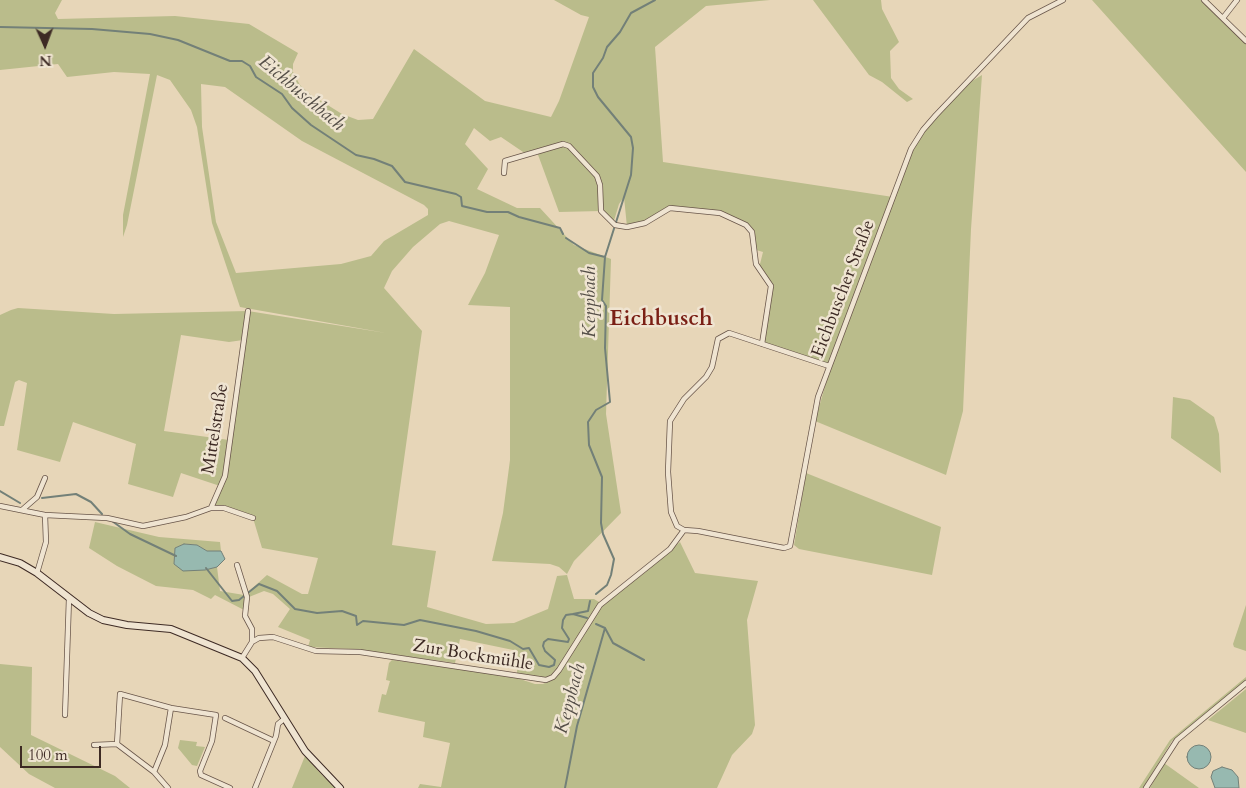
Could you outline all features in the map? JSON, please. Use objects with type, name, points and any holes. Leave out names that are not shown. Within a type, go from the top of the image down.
[{"type":"street","name":"Eichbuscher Straße","points":[[684,530],[698,530],[784,548],[790,546],[818,397],[911,149],[923,130],[1028,18],[1063,0]]},
{"type":"street","points":[[1204,0],[1246,42]]},
{"type":"street","points":[[1223,18],[1237,0]]},
{"type":"street","points":[[504,173],[505,161],[563,144],[569,146],[597,176],[600,185],[601,211],[614,225],[627,227],[645,223],[670,208],[720,213],[746,225],[752,232],[755,262],[770,286],[762,344]]},
{"type":"street","name":"Mittelstraße","points":[[211,508],[225,476],[248,311]]},
{"type":"street","points":[[684,530],[677,526],[671,512],[668,472],[670,421],[684,399],[706,377],[712,368],[718,339],[729,333],[829,366]]},
{"type":"street","points":[[22,510],[36,497],[45,478]]},
{"type":"street","points":[[0,506],[45,515],[107,518],[152,525],[203,512],[211,508],[224,508],[253,518]]},
{"type":"street","points":[[37,573],[46,542],[45,515]]},
{"type":"street","name":"Zur Bockmühle","points":[[252,642],[259,638],[273,636],[316,651],[360,652],[546,680],[553,677],[559,670],[600,605],[664,554],[680,538],[684,530]]},
{"type":"street","points":[[0,557],[20,563],[37,573],[89,613],[103,620],[127,625],[171,629],[242,658],[256,671],[305,751],[340,788]]},
{"type":"street","points":[[237,565],[246,595],[245,616],[252,629],[252,642],[242,658]]},
{"type":"street","points":[[65,715],[69,598]]},
{"type":"street","points":[[1146,788],[1177,740],[1246,683]]},
{"type":"street","points":[[118,744],[120,694],[171,708],[216,715],[212,742],[200,771],[201,775],[230,788]]},
{"type":"street","points":[[154,772],[165,745],[171,708]]},
{"type":"street","points":[[225,718],[274,741]]},
{"type":"street","points":[[255,788],[274,741],[278,724],[284,719]]},
{"type":"street","points":[[94,745],[118,744],[154,772],[168,788]]},
{"type":"green space","points":[[0,0],[62,0],[55,13],[58,19],[175,16],[249,24],[298,53],[293,64],[293,72],[300,85],[310,94],[342,114],[358,120],[373,119],[414,49],[485,101],[551,117],[559,101],[589,17],[581,15],[554,0],[770,0],[706,6],[655,47],[663,162],[893,197],[911,149],[923,130],[962,87],[982,75],[971,229],[963,411],[946,475],[815,421],[830,369],[762,344],[771,286],[756,264],[760,264],[763,252],[753,249],[752,232],[746,225],[720,213],[670,208],[645,223],[627,227],[624,197],[619,204],[613,224],[601,211],[559,212],[537,152],[526,154],[501,137],[490,141],[474,128],[465,144],[488,169],[477,189],[517,208],[540,208],[574,245],[611,259],[606,414],[621,513],[574,561],[567,574],[559,567],[550,564],[492,561],[503,513],[510,460],[510,307],[468,305],[485,273],[499,235],[449,221],[440,224],[413,247],[392,271],[384,288],[422,331],[392,545],[436,551],[427,607],[486,624],[514,623],[548,609],[557,576],[567,575],[574,599],[594,599],[604,605],[617,592],[642,575],[680,542],[695,573],[758,581],[747,620],[755,725],[752,734],[732,755],[717,788],[418,788],[420,784],[441,787],[450,743],[423,737],[425,722],[378,712],[382,694],[386,695],[390,681],[386,680],[389,663],[392,660],[508,675],[535,684],[543,684],[551,680],[517,673],[518,651],[460,639],[455,663],[353,649],[308,647],[310,640],[278,627],[290,609],[273,594],[264,591],[249,597],[247,593],[267,575],[302,594],[308,594],[318,558],[262,548],[253,518],[224,508],[211,508],[220,486],[181,473],[173,497],[128,484],[136,444],[73,422],[60,462],[17,450],[27,383],[19,380],[15,382],[4,426],[0,426],[0,315],[18,308],[114,314],[248,311],[386,333],[240,307],[212,223],[197,127],[191,110],[170,80],[157,75],[123,237],[123,215],[150,74],[114,72],[67,77],[58,64],[0,70]],"holes":[[[201,84],[225,87],[302,141],[424,205],[428,209],[428,215],[384,241],[371,256],[341,264],[236,273],[216,222],[202,127]],[[181,335],[229,342],[243,340],[229,440],[164,431]]]},
{"type":"green space","points":[[813,0],[881,0],[882,9],[899,42],[890,51],[891,78],[899,89],[913,99],[907,102],[882,82],[869,75]]},
{"type":"green space","points":[[1092,0],[1203,0],[1246,41],[1246,172]]},
{"type":"green space","points":[[1173,397],[1190,400],[1214,417],[1219,434],[1221,473],[1171,438]]},
{"type":"green space","points":[[806,473],[941,527],[932,575],[799,549],[794,545]]},
{"type":"green space","points":[[95,522],[159,537],[220,542],[221,551],[207,551],[197,545],[184,544],[175,548],[174,564],[205,570],[217,567],[220,591],[244,595],[244,610],[215,595],[211,599],[193,590],[156,586],[117,566],[89,548]]},
{"type":"green space","points":[[1246,605],[1246,651],[1234,647],[1233,644]]},
{"type":"green space","points":[[0,664],[32,667],[31,735],[115,776],[130,788],[55,788],[29,774],[0,747]]},
{"type":"green space","points":[[1246,677],[1246,681],[1172,741],[1143,788],[1139,788],[1170,740]]},
{"type":"green space","points":[[1246,689],[1246,733],[1208,720]]},
{"type":"green space","points":[[180,740],[197,742],[196,746],[205,747],[197,766],[192,765],[178,748]]},
{"type":"green space","points":[[305,756],[322,775],[336,788],[292,788]]},
{"type":"green space","points":[[1164,763],[1199,788],[1150,788]]},
{"type":"water","points":[[184,544],[197,545],[207,551],[221,551],[225,559],[217,567],[205,570],[183,571],[174,564],[175,548]]},
{"type":"water","points":[[1199,745],[1207,749],[1211,757],[1207,765],[1199,769],[1191,765],[1187,757],[1191,749]]},
{"type":"water","points":[[1222,767],[1232,770],[1238,777],[1239,788],[1215,788],[1211,777],[1213,771]]},
{"type":"waterway","name":"Keppbach","points":[[596,594],[607,585],[614,559],[603,534],[601,523],[602,477],[589,445],[588,422],[596,410],[610,402],[605,348],[606,306],[602,300],[605,257],[631,175],[633,148],[631,137],[598,97],[593,87],[593,73],[603,58],[607,47],[620,32],[631,13],[655,0]]},
{"type":"waterway","name":"Eichbuschbach","points":[[0,27],[92,29],[150,34],[178,40],[230,61],[242,61],[250,66],[256,77],[282,94],[292,108],[311,125],[356,155],[392,166],[405,182],[456,194],[461,197],[462,206],[487,212],[508,212],[519,217],[560,228],[563,234]]},
{"type":"waterway","name":"Eichbuschbach","points":[[566,238],[589,253],[605,257]]},
{"type":"waterway","points":[[0,491],[20,503]]},
{"type":"waterway","points":[[42,498],[76,494],[91,502],[102,514]]},
{"type":"waterway","points":[[112,521],[130,534],[176,556]]},
{"type":"waterway","points":[[206,568],[232,601],[239,600],[259,584],[277,591],[295,609],[317,613],[342,611],[356,616],[357,625],[363,621],[404,625],[420,620],[476,631],[510,641],[523,649],[529,648],[539,665],[549,667],[554,665],[555,660],[545,651],[544,642],[548,639],[568,642],[569,639],[562,628],[563,620],[566,615],[573,614]]},
{"type":"waterway","name":"Keppbach","points":[[587,618],[573,614],[588,611],[590,601]]},
{"type":"waterway","name":"Keppbach","points":[[565,788],[577,726],[605,628],[596,624]]},
{"type":"waterway","points":[[605,628],[613,643],[644,660]]},
{"type":"district","name":"Eichbusch","points":[[661,320]]}]
